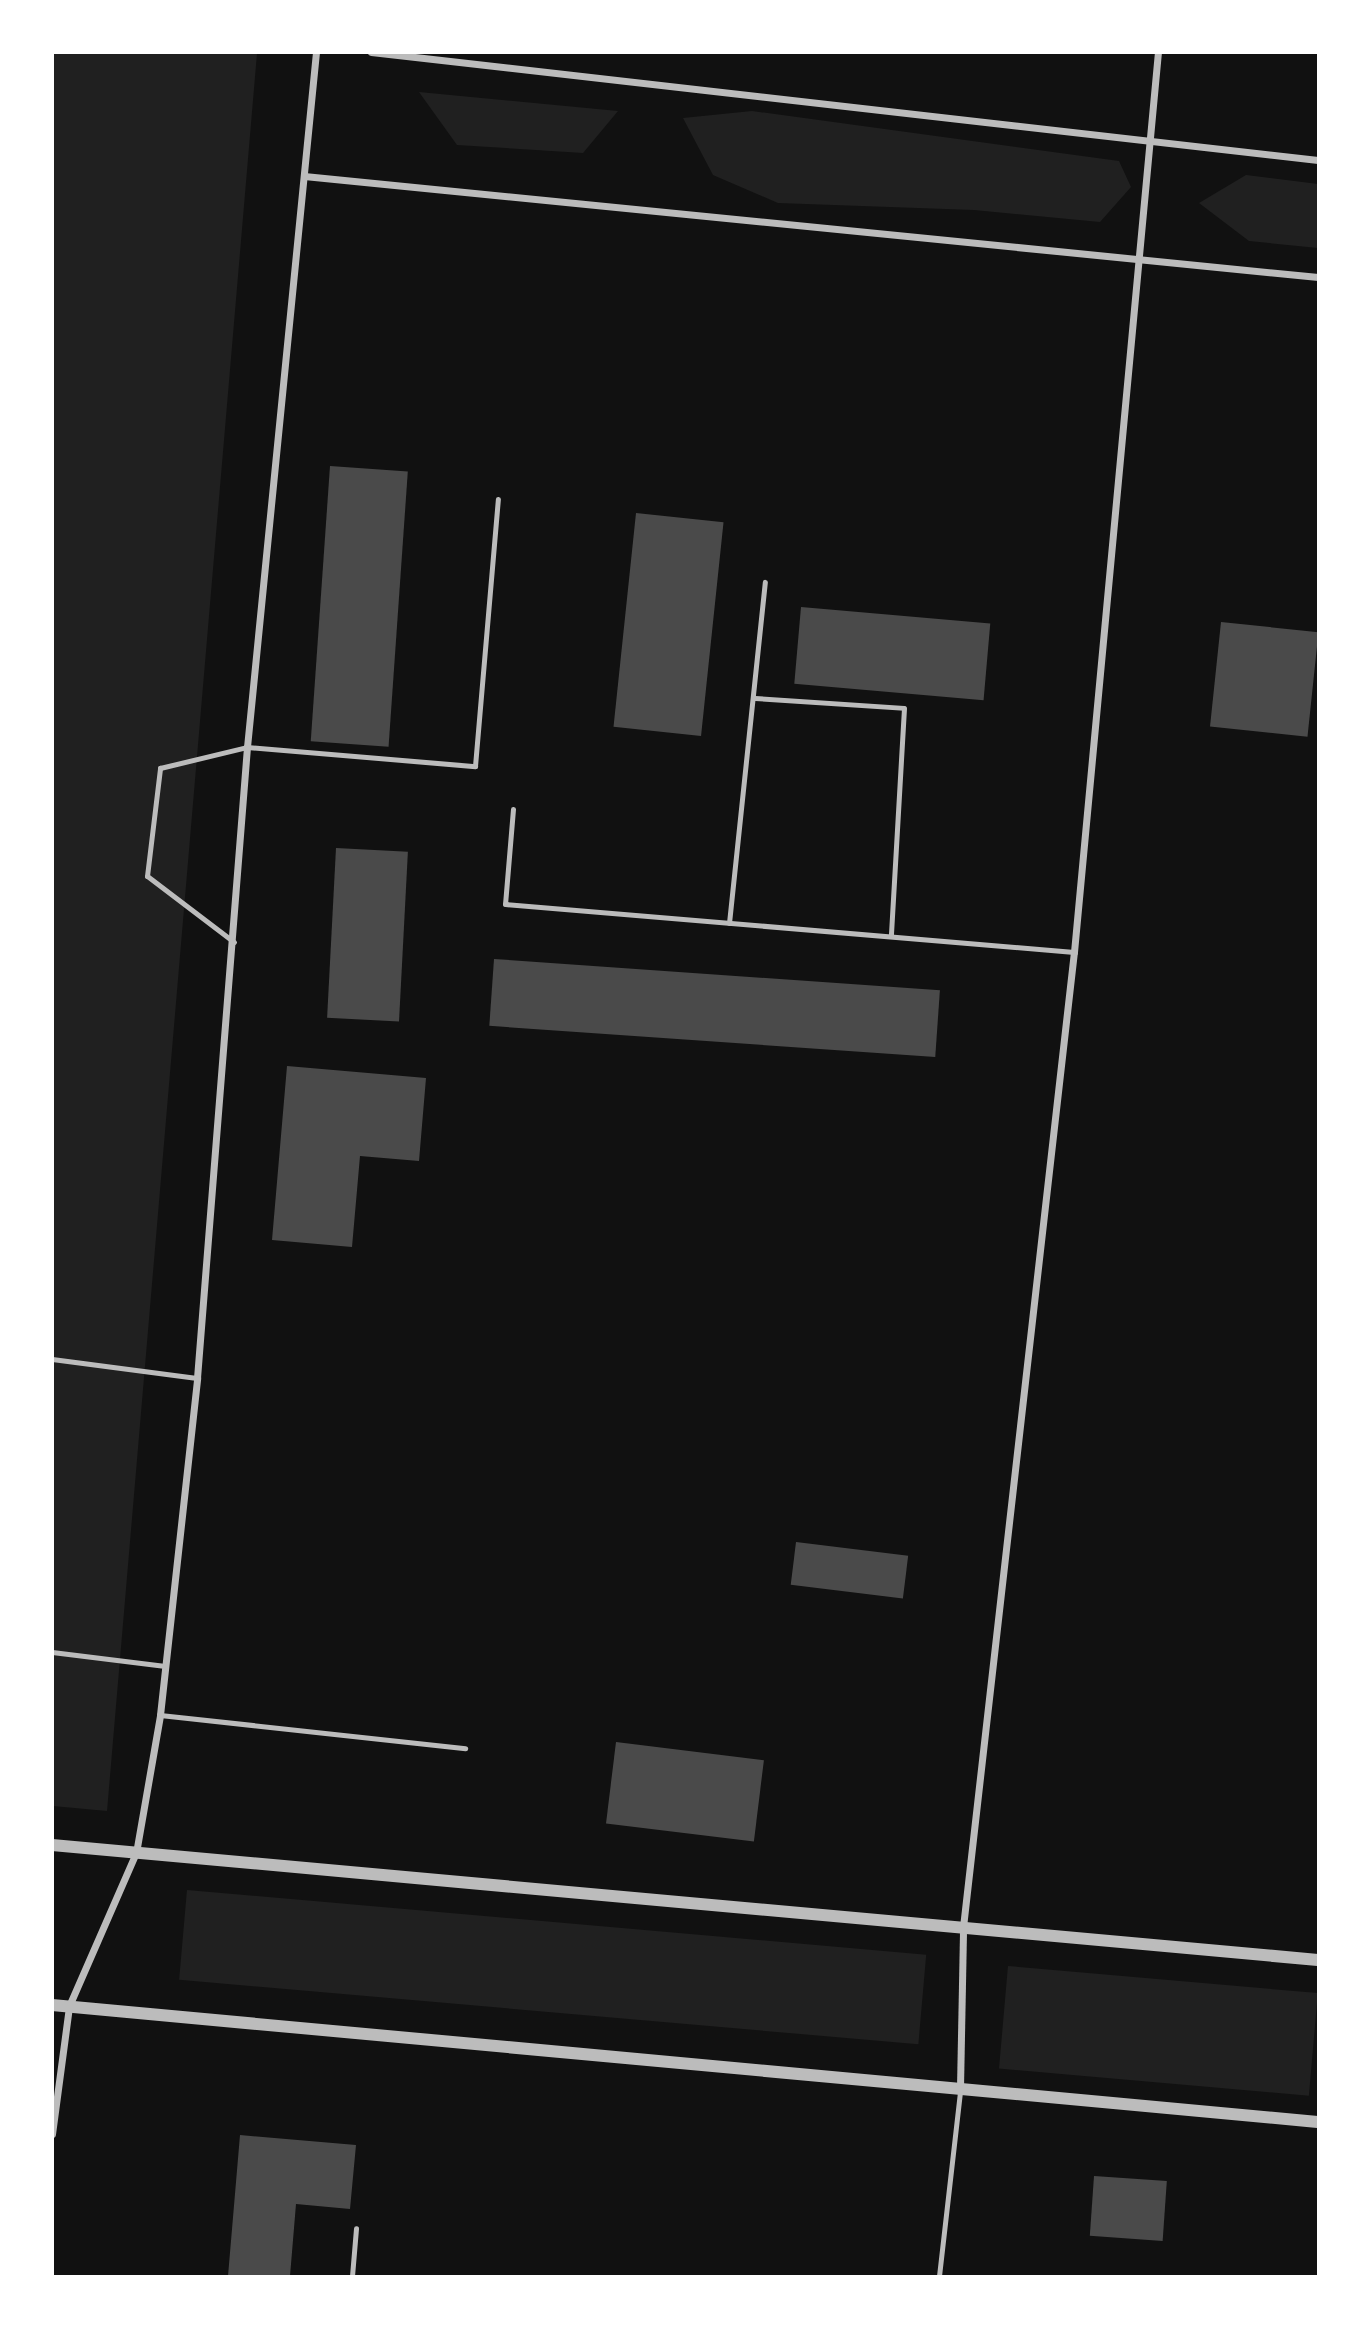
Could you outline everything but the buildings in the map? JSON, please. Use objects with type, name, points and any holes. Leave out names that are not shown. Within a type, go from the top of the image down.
[{"type":"street","points":[[52,2134],[69,2006],[136,1853],[160,1715],[197,1378],[234,942],[247,747],[316,52]]},
{"type":"street","points":[[371,52],[1318,159]]},
{"type":"street","points":[[960,2088],[963,1927],[1074,952],[1158,52]]},
{"type":"street","points":[[304,176],[1318,277]]},
{"type":"street","points":[[52,1845],[1318,1960]]},
{"type":"street","points":[[52,2005],[1318,2122]]},
{"type":"lane","points":[[234,942],[147,876],[160,768],[247,747],[475,766],[498,499]]},
{"type":"lane","points":[[729,923],[755,698],[765,582]]},
{"type":"lane","points":[[755,698],[904,708],[891,936]]},
{"type":"lane","points":[[513,808],[505,904],[1074,952]]},
{"type":"lane","points":[[52,1359],[197,1378]]},
{"type":"lane","points":[[52,1652],[165,1666]]},
{"type":"lane","points":[[160,1715],[465,1748]]},
{"type":"lane","points":[[939,2277],[960,2088]]},
{"type":"lane","points":[[352,2277],[356,2228]]},
{"type":"shaded area","points":[[53,53],[257,53],[107,1811],[53,1806]]},
{"type":"shaded area","points":[[419,92],[618,111],[583,153],[457,145]]},
{"type":"shaded area","points":[[752,111],[1119,161],[1131,187],[1100,222],[974,210],[778,203],[713,175],[683,118]]},
{"type":"shaded area","points":[[1246,175],[1318,184],[1318,248],[1249,241],[1199,203]]},
{"type":"shaded area","points":[[187,1890],[926,1955],[918,2044],[179,1980]]},
{"type":"shaded area","points":[[1008,1966],[1318,1993],[1309,2096],[999,2069]]}]
